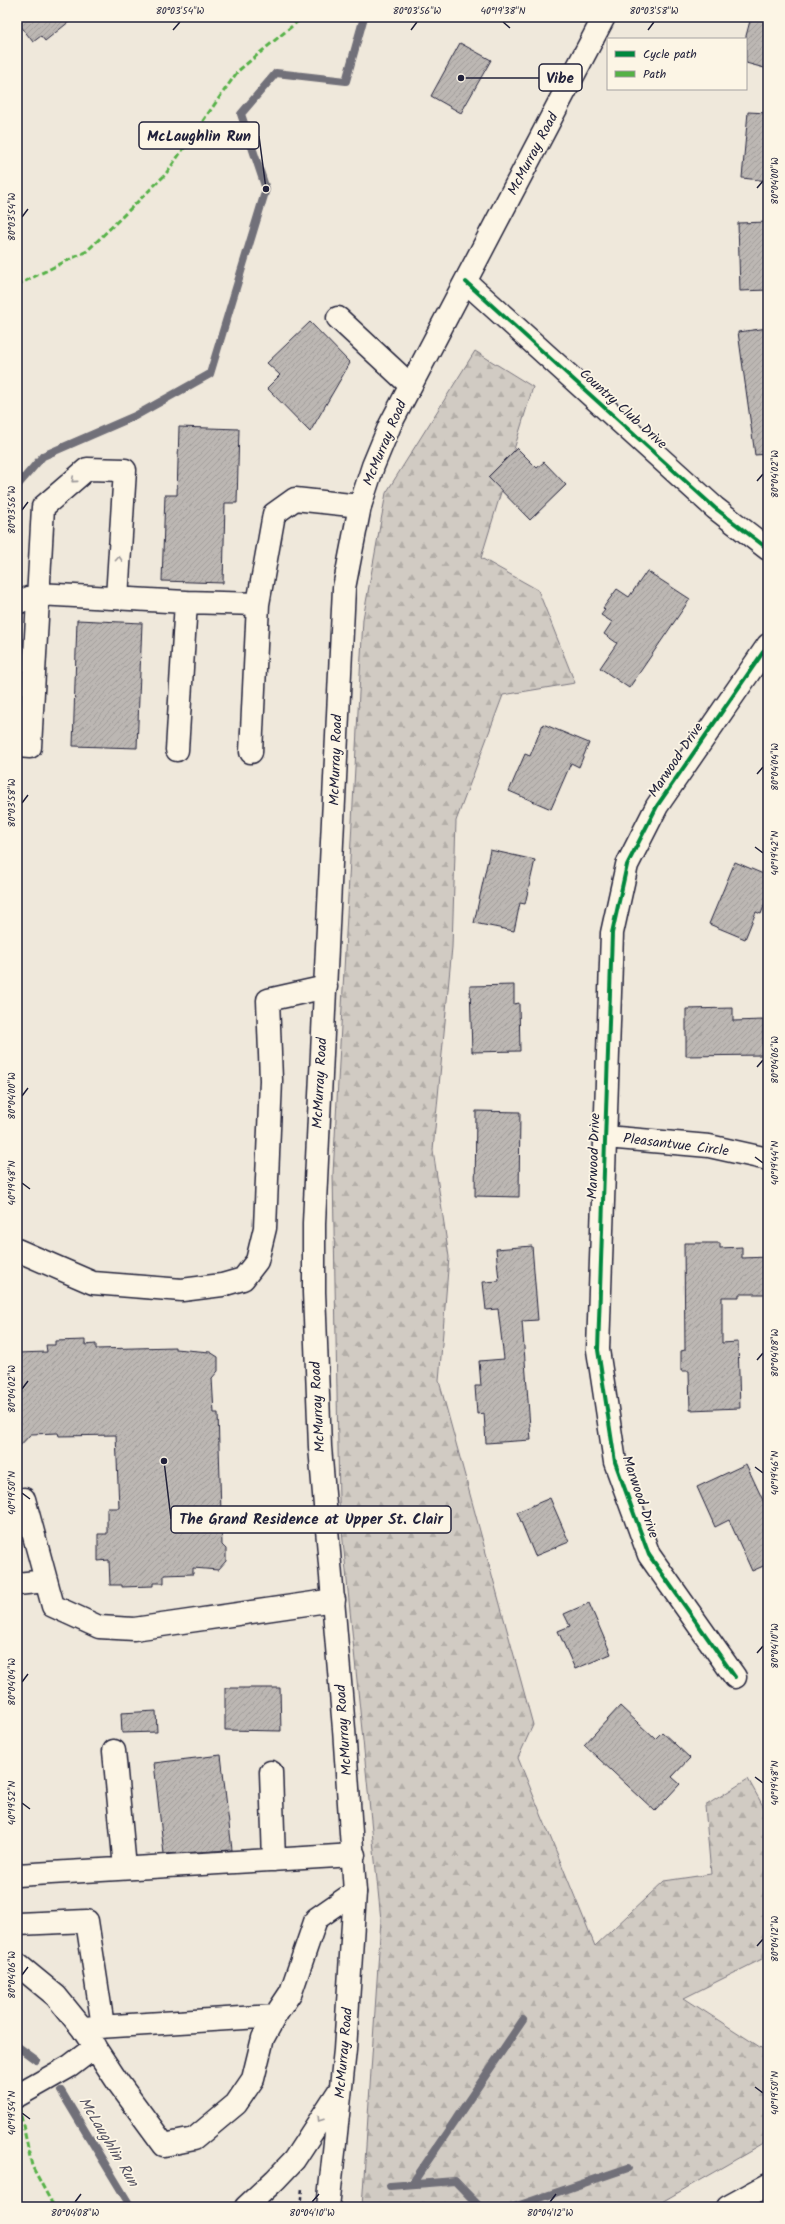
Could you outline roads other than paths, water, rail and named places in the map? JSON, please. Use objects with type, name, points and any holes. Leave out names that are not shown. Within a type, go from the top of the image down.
[{"type":"main road","name":"McMurray Road","points":[[328,2207],[342,2086],[350,1997],[355,1892],[354,1855],[334,1600],[324,1514],[314,1292],[317,1150],[344,588],[360,506],[373,466],[410,385],[466,282],[604,17]]},
{"type":"main road","name":"Country Club Drive","points":[[466,282],[715,508],[768,549]]},
{"type":"main road","points":[[338,318],[410,385]]},
{"type":"main road","points":[[17,746],[30,747],[43,507],[87,469],[125,470],[117,598]]},
{"type":"main road","points":[[251,752],[258,604],[274,514],[295,499],[360,506]]},
{"type":"main road","points":[[17,603],[38,594],[186,602],[258,604]]},
{"type":"main road","points":[[177,750],[186,602]]},
{"type":"main road","name":"Marwood Drive","points":[[735,1677],[649,1555],[615,1462],[598,1350],[612,933],[627,865],[657,806],[768,645]]},
{"type":"main road","points":[[17,1250],[93,1283],[182,1290],[222,1285],[243,1279],[257,1262],[265,1228],[271,1080],[268,1000],[326,987]]},
{"type":"main road","name":"Pleasantvue Circle","points":[[606,1137],[709,1146],[768,1159]]},
{"type":"main road","points":[[17,1500],[24,1499],[53,1606],[99,1627],[134,1629],[334,1600]]},
{"type":"main road","points":[[17,1584],[46,1581]]},
{"type":"main road","points":[[114,1751],[125,1868]]},
{"type":"main road","points":[[271,1772],[274,1860]]},
{"type":"main road","points":[[17,1875],[354,1855]]},
{"type":"main road","points":[[17,1924],[87,1921],[92,2027],[95,2047],[164,2145],[194,2139],[236,2104],[253,2079],[264,2038],[275,2016],[291,1992],[316,1919],[355,1892]]},
{"type":"main road","points":[[17,1964],[92,2027],[275,2016]]},
{"type":"main road","points":[[17,2096],[70,2066],[95,2047]]},
{"type":"main road","points":[[246,2207],[294,2160],[342,2086]]},
{"type":"main road","points":[[728,2207],[768,2185]]},
{"type":"waterway","name":"McLaughlin Run","points":[[17,486],[43,456],[135,416],[210,374],[266,189],[241,114],[276,73],[346,81],[364,17]]},
{"type":"waterway","points":[[412,2184],[523,2020]]},
{"type":"waterway","name":"McLaughlin Run","points":[[17,2046],[36,2060]]},
{"type":"waterway","name":"McLaughlin Run","points":[[61,2091],[131,2207]]},
{"type":"waterway","points":[[514,2207],[628,2168]]},
{"type":"waterway","points":[[390,2186],[455,2181],[480,2207]]},
{"type":"place","name":"Vibe","points":[[461,78]]},
{"type":"place","name":"McLaughlin Run","points":[[266,189]]},
{"type":"place","name":"The Grand Residence at Upper St. Clair","points":[[164,1461]]}]
